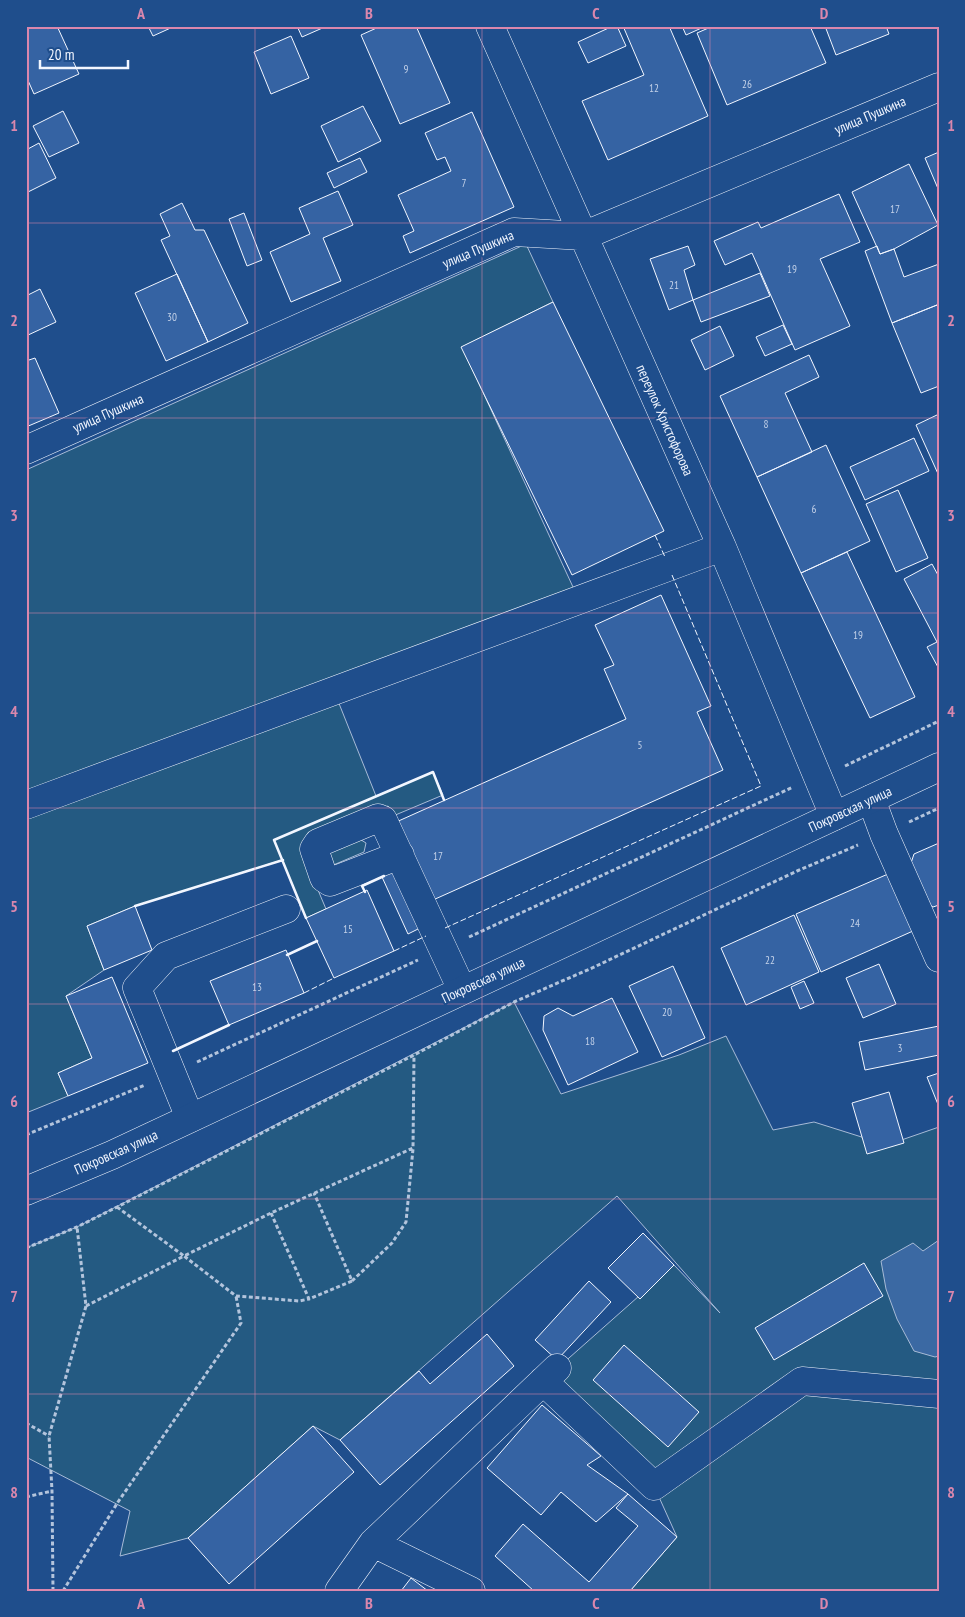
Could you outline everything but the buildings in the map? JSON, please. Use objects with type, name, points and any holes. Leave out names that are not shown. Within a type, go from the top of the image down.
[{"type":"street","name":"переулок Христофорова","points":[[490,26],[722,547],[834,816]]},
{"type":"street","name":"улица Пушкина","points":[[26,450],[514,232],[583,236],[939,86]]},
{"type":"street","points":[[26,805],[722,547]]},
{"type":"street","name":"Покровская улица","points":[[26,1191],[112,1155],[939,767]]},
{"type":"street","points":[[871,799],[884,834],[939,958]]},
{"type":"street","points":[[400,855],[462,990]]},
{"type":"street","points":[[190,1118],[137,988],[166,956],[286,909]]},
{"type":"street","points":[[339,1591],[373,1543],[550,1374],[654,1486],[802,1381],[939,1394]]},
{"type":"street","points":[[373,1543],[471,1591]]},
{"type":"path","points":[[818,777],[854,762],[939,721]]},
{"type":"path","points":[[26,1248],[117,1208],[514,1002],[939,808]]},
{"type":"path","points":[[117,1208],[236,1296],[300,1301],[352,1282],[392,1243],[406,1222],[413,1148],[414,1055]]},
{"type":"path","points":[[86,1306],[314,1192],[413,1148]]},
{"type":"path","points":[[314,1192],[352,1282]]},
{"type":"path","points":[[271,1213],[309,1298]]},
{"type":"path","points":[[53,1591],[52,1490],[49,1436],[86,1306],[77,1227]]},
{"type":"path","points":[[63,1591],[118,1502],[240,1323],[236,1296]]},
{"type":"path","points":[[26,1423],[49,1436]]},
{"type":"path","points":[[26,1497],[52,1490]]},
{"type":"shaded area","points":[[526,244],[553,302],[462,347],[579,600],[334,691],[376,796],[433,772],[443,795],[393,816],[388,806],[309,840],[304,857],[326,909],[306,918],[282,860],[135,906],[87,926],[104,970],[66,996],[92,1058],[58,1073],[68,1096],[26,1113],[26,470]]},
{"type":"shaded area","points":[[358,838],[366,843],[364,852],[331,866],[325,852]]},
{"type":"shaded area","points":[[514,1002],[561,1094],[679,1055],[726,1036],[773,1130],[814,1122],[887,1145],[939,1127],[939,1591],[630,1591],[677,1537],[654,1486],[543,1381],[674,1265],[720,1313],[617,1196],[340,1440],[313,1426],[188,1538],[120,1556],[130,1511],[26,1457],[26,1248],[77,1227]]},
{"type":"shaded area","points":[[939,1240],[939,1356],[935,1357],[914,1351],[897,1319],[886,1289],[881,1261],[913,1243],[923,1251]]},
{"type":"fence","points":[[655,535],[665,557]]},
{"type":"fence","points":[[445,928],[761,786],[672,575]]},
{"type":"fence","points":[[394,951],[426,936]]},
{"type":"fence","points":[[304,993],[334,978]]},
{"type":"wall","points":[[306,918],[274,840],[433,772],[444,800]]},
{"type":"wall","points":[[135,906],[283,860]]},
{"type":"wall","points":[[365,892],[362,886],[384,876]]},
{"type":"wall","points":[[287,955],[317,941]]},
{"type":"wall","points":[[173,1051],[229,1025]]}]
